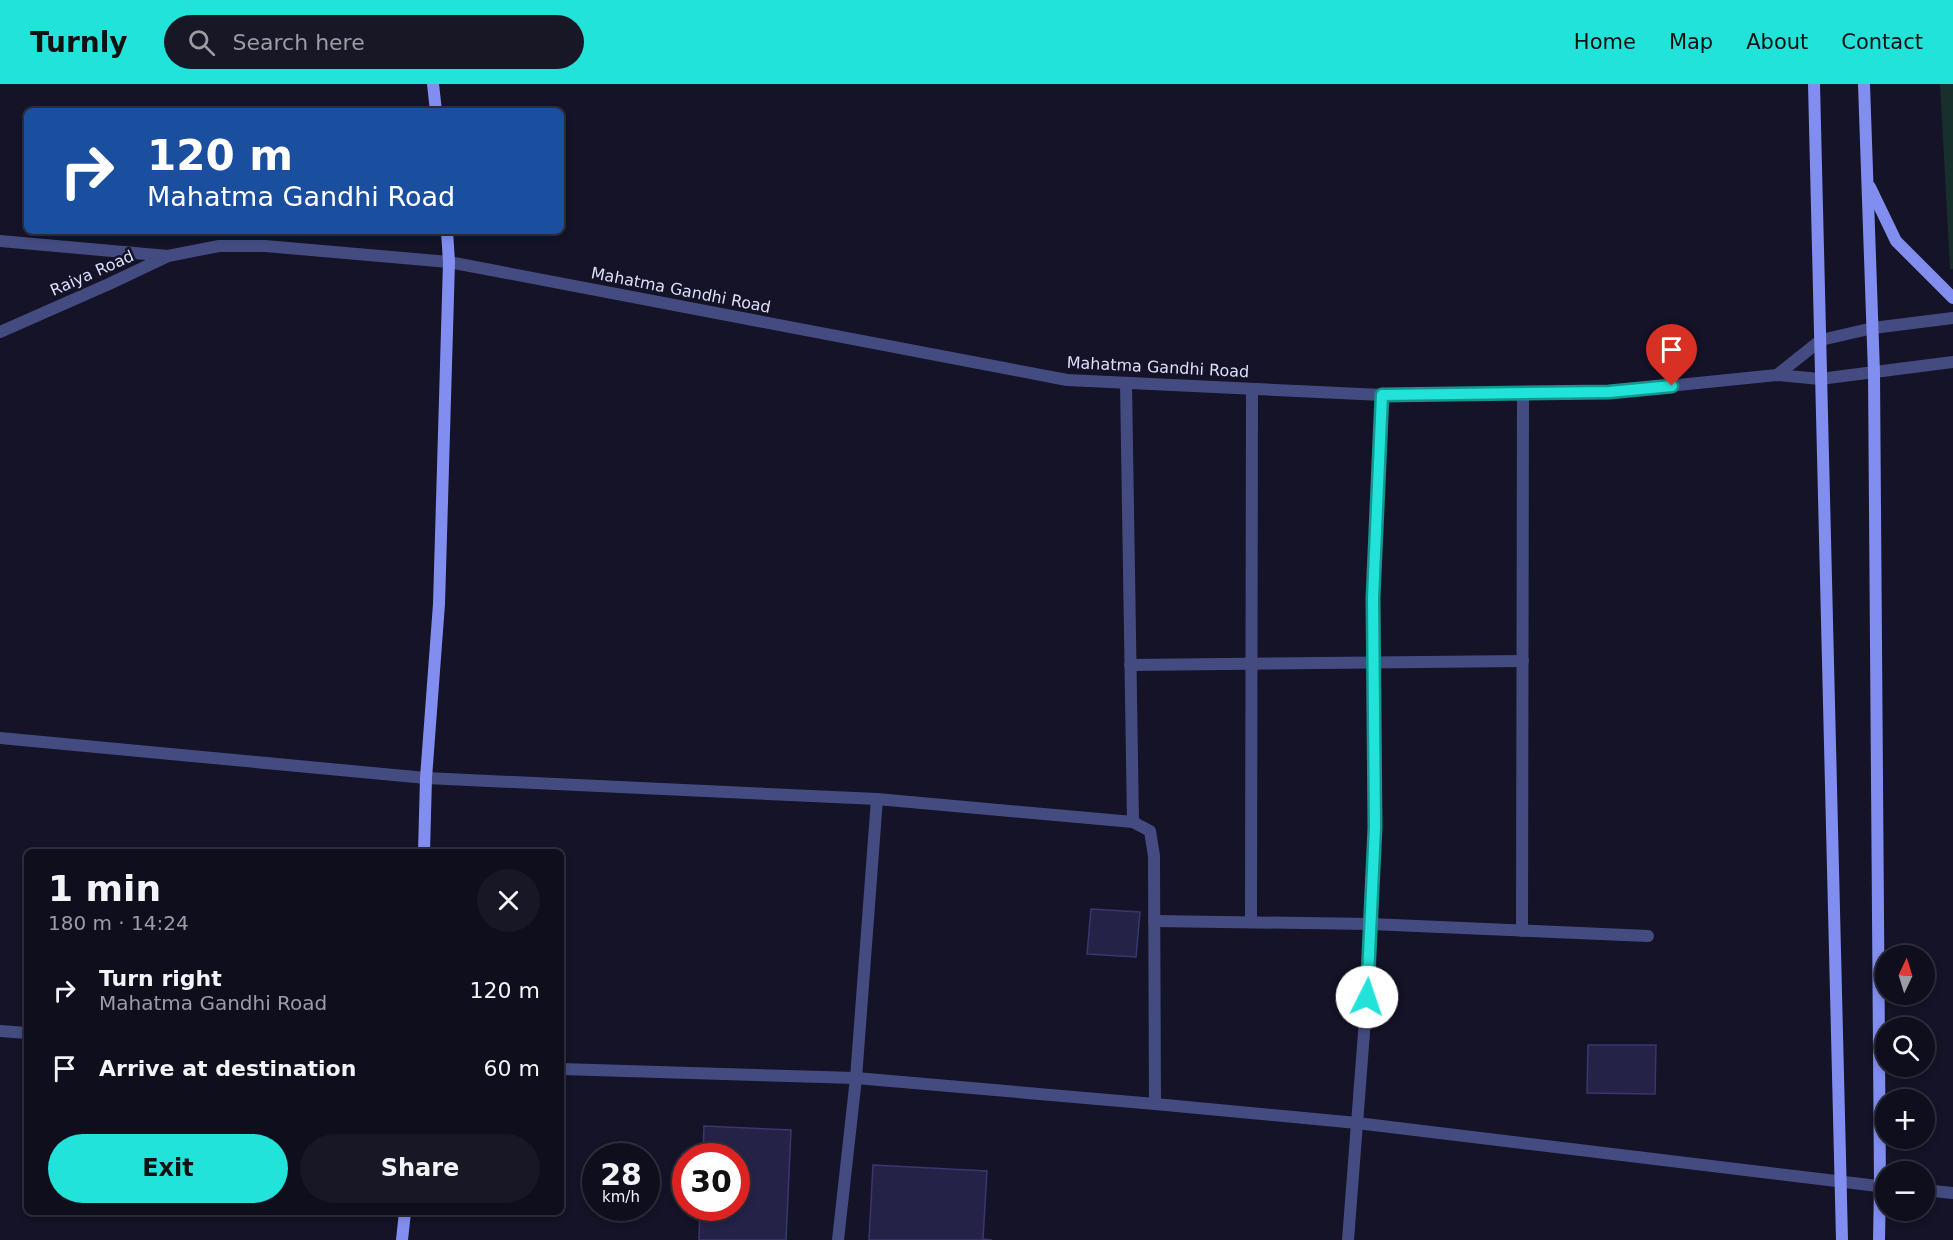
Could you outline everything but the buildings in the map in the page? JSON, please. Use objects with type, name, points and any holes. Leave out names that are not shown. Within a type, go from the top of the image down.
[{"type":"main road","points":[[434,84],[436,108]]},
{"type":"main road","points":[[1814,84],[1842,1240]]},
{"type":"main road","points":[[1864,84],[1874,373],[1883,1161]]},
{"type":"main road","points":[[1868,183],[1896,241],[1953,298]]},
{"type":"main road","points":[[424,849],[426,778],[440,604],[449,262],[447,234]]},
{"type":"main road","points":[[402,1240],[405,1215]]},
{"type":"main road","points":[[1879,1240],[1880,1221]]},
{"type":"street","points":[[0,241],[168,256]]},
{"type":"street","name":"Raiya Road","points":[[0,332],[168,256],[219,246],[265,246],[449,262]]},
{"type":"street","name":"Mahatma Gandhi Road","points":[[449,262],[1067,380],[1382,395],[1609,392],[1777,375],[1820,379],[1953,362]]},
{"type":"street","points":[[1777,375],[1821,340],[1873,328],[1953,318]]},
{"type":"street","points":[[1126,383],[1133,822]]},
{"type":"street","points":[[1251,922],[1252,389]]},
{"type":"street","points":[[1522,931],[1524,393]]},
{"type":"street","points":[[1348,1240],[1358,1123],[1375,827],[1373,598],[1382,395]]},
{"type":"street","points":[[1131,665],[1523,661]]},
{"type":"street","points":[[0,738],[426,778],[877,799],[1133,822],[1150,831],[1154,856],[1155,1104]]},
{"type":"street","points":[[838,1240],[856,1078],[877,799]]},
{"type":"street","points":[[1154,921],[1371,924],[1648,936]]},
{"type":"street","points":[[0,1031],[24,1033]]},
{"type":"street","points":[[564,1069],[856,1078],[1155,1104],[1358,1123],[1875,1185]]},
{"type":"street","points":[[1935,1191],[1953,1193]]},
{"type":"green space","points":[[1940,84],[1953,84],[1953,269],[1950,269]]},
{"type":"route","points":[[1367,997],[1375,827],[1373,598],[1382,395],[1609,392],[1672,386]]}]
